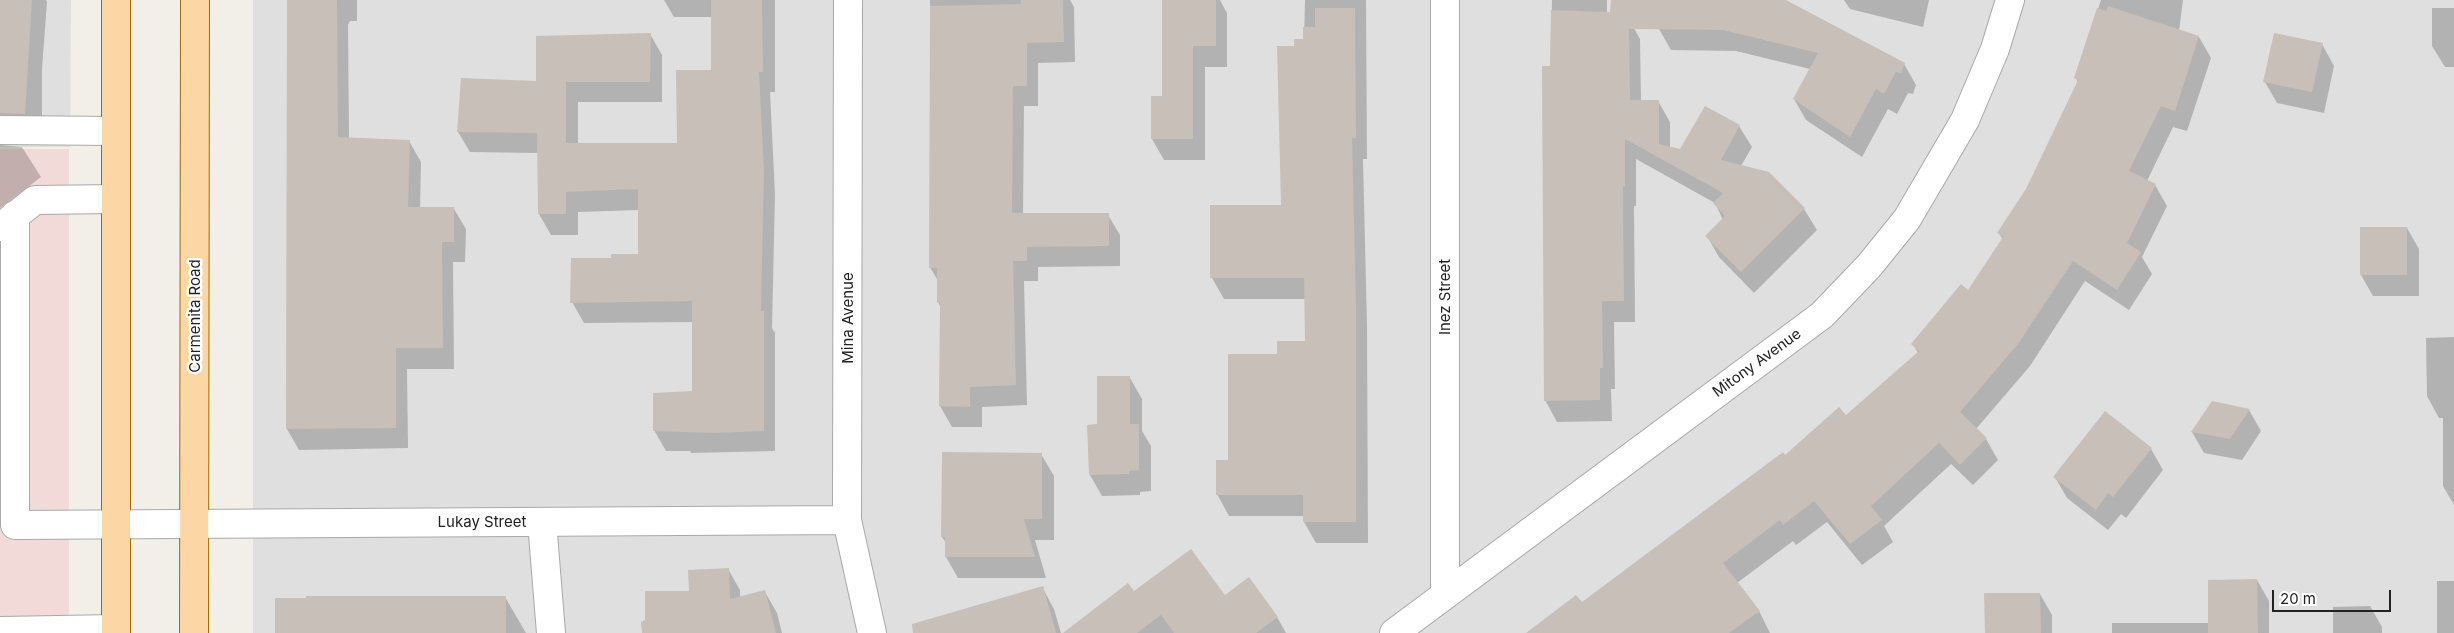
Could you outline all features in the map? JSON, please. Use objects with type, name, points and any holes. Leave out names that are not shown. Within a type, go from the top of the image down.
[{"type":"main road","points":[[116,0],[116,631]]},
{"type":"main road","name":"Carmenita Road","points":[[194,633],[195,0]]},
{"type":"street","name":"Mina Avenue","points":[[848,0],[847,520],[872,633]]},
{"type":"street","name":"Inez Street","points":[[1445,0],[1445,593]]},
{"type":"street","name":"Mitony Avenue","points":[[1400,631],[1445,593],[1822,315],[1869,266],[1908,219],[1965,120],[1995,49],[2010,0]]},
{"type":"street","points":[[0,130],[116,131]]},
{"type":"street","points":[[8,222],[34,200],[116,199]]},
{"type":"street","name":"Lukay Street","points":[[8,222],[15,524],[847,520]]},
{"type":"street","points":[[542,522],[551,633]]},
{"type":"street","points":[[0,631],[116,631]]},
{"type":"shaded area","points":[[0,0],[71,0],[70,147],[0,147]]},
{"type":"shaded area","points":[[253,0],[2454,0],[2454,633],[253,633]]},
{"type":"shaded area","points":[[0,149],[69,149],[69,633],[0,633]]},
{"type":"building","points":[[0,0],[32,0],[25,114],[0,113]]},
{"type":"building","points":[[287,0],[337,0],[338,137],[410,140],[408,207],[454,207],[454,242],[442,242],[443,348],[396,348],[396,428],[286,429]]},
{"type":"building","points":[[711,0],[762,0],[763,72],[759,72],[764,172],[761,311],[764,311],[764,431],[714,433],[653,431],[653,393],[692,391],[692,301],[570,303],[571,258],[611,258],[611,254],[638,254],[638,189],[566,192],[566,214],[538,214],[537,133],[457,132],[461,78],[536,81],[536,36],[651,33],[650,82],[566,82],[566,143],[677,143],[676,70],[711,70]]},
{"type":"building","points":[[1021,0],[1063,0],[1064,42],[1027,43],[1027,86],[1013,86],[1012,213],[1109,213],[1109,246],[1027,247],[1027,261],[1013,261],[1016,385],[970,387],[970,407],[939,406],[940,303],[937,303],[937,268],[929,268],[930,6],[1021,4]]},
{"type":"building","points":[[1162,0],[1216,0],[1216,46],[1193,46],[1193,139],[1151,139],[1151,96],[1162,96]]},
{"type":"building","points":[[1611,0],[1786,0],[1905,63],[1901,73],[1896,72],[1884,94],[1876,89],[1850,137],[1793,99],[1818,53],[1723,30],[1629,29],[1630,100],[1659,100],[1659,144],[1680,149],[1705,106],[1740,125],[1721,160],[1769,172],[1805,208],[1741,272],[1705,236],[1725,216],[1713,203],[1723,193],[1625,139],[1625,186],[1623,186],[1624,301],[1602,301],[1603,368],[1600,368],[1600,400],[1544,401],[1542,66],[1550,66],[1551,10],[1610,12]]},
{"type":"building","points":[[2108,6],[2199,36],[2175,111],[2161,106],[2129,171],[2156,184],[2127,243],[2141,252],[2117,290],[2073,261],[2018,344],[1960,412],[1987,438],[1960,465],[1939,443],[1871,506],[1882,520],[1850,544],[1814,501],[1783,525],[1780,520],[1723,563],[1760,611],[1729,633],[1526,633],[1576,595],[1582,602],[1783,452],[1785,455],[1839,407],[1846,415],[1919,351],[1911,344],[1961,284],[1968,290],[2003,237],[1997,233],[2026,189],[2078,80],[2074,78],[2097,8],[2106,11]]},
{"type":"building","points":[[1315,8],[1355,8],[1356,138],[1352,138],[1356,304],[1356,522],[1303,522],[1303,495],[1216,495],[1216,460],[1228,460],[1228,354],[1277,354],[1277,341],[1305,341],[1304,278],[1210,278],[1210,205],[1281,205],[1277,46],[1294,46],[1294,39],[1303,39],[1303,27],[1315,27]]},
{"type":"building","points":[[2274,33],[2323,43],[2312,92],[2263,82]]},
{"type":"building","points":[[2360,227],[2407,227],[2407,275],[2360,275]]},
{"type":"building","points":[[1097,376],[1130,376],[1130,424],[1139,424],[1139,470],[1129,471],[1129,474],[1089,475],[1087,425],[1097,424]]},
{"type":"building","points":[[2212,401],[2250,409],[2230,439],[2191,432]]},
{"type":"building","points":[[2105,411],[2152,448],[2113,497],[2108,493],[2096,510],[2053,477]]},
{"type":"building","points":[[942,452],[1042,453],[1042,519],[1024,519],[1035,557],[945,557],[945,537],[941,537]]},
{"type":"building","points":[[1191,549],[1225,595],[1249,577],[1278,617],[1256,633],[1174,633],[1161,615],[1137,633],[1063,633],[1128,583],[1134,591]]},
{"type":"building","points":[[729,568],[730,599],[765,590],[776,633],[642,633],[641,622],[645,620],[645,591],[689,591],[688,570]]},
{"type":"building","points":[[2257,579],[2258,633],[2208,633],[2208,580]]},
{"type":"building","points":[[1043,586],[1056,633],[913,633],[912,624]]},
{"type":"building","points":[[1984,593],[2040,593],[2041,633],[1985,633]]},
{"type":"building","points":[[306,596],[506,596],[506,633],[275,633],[275,598],[306,598]]}]
